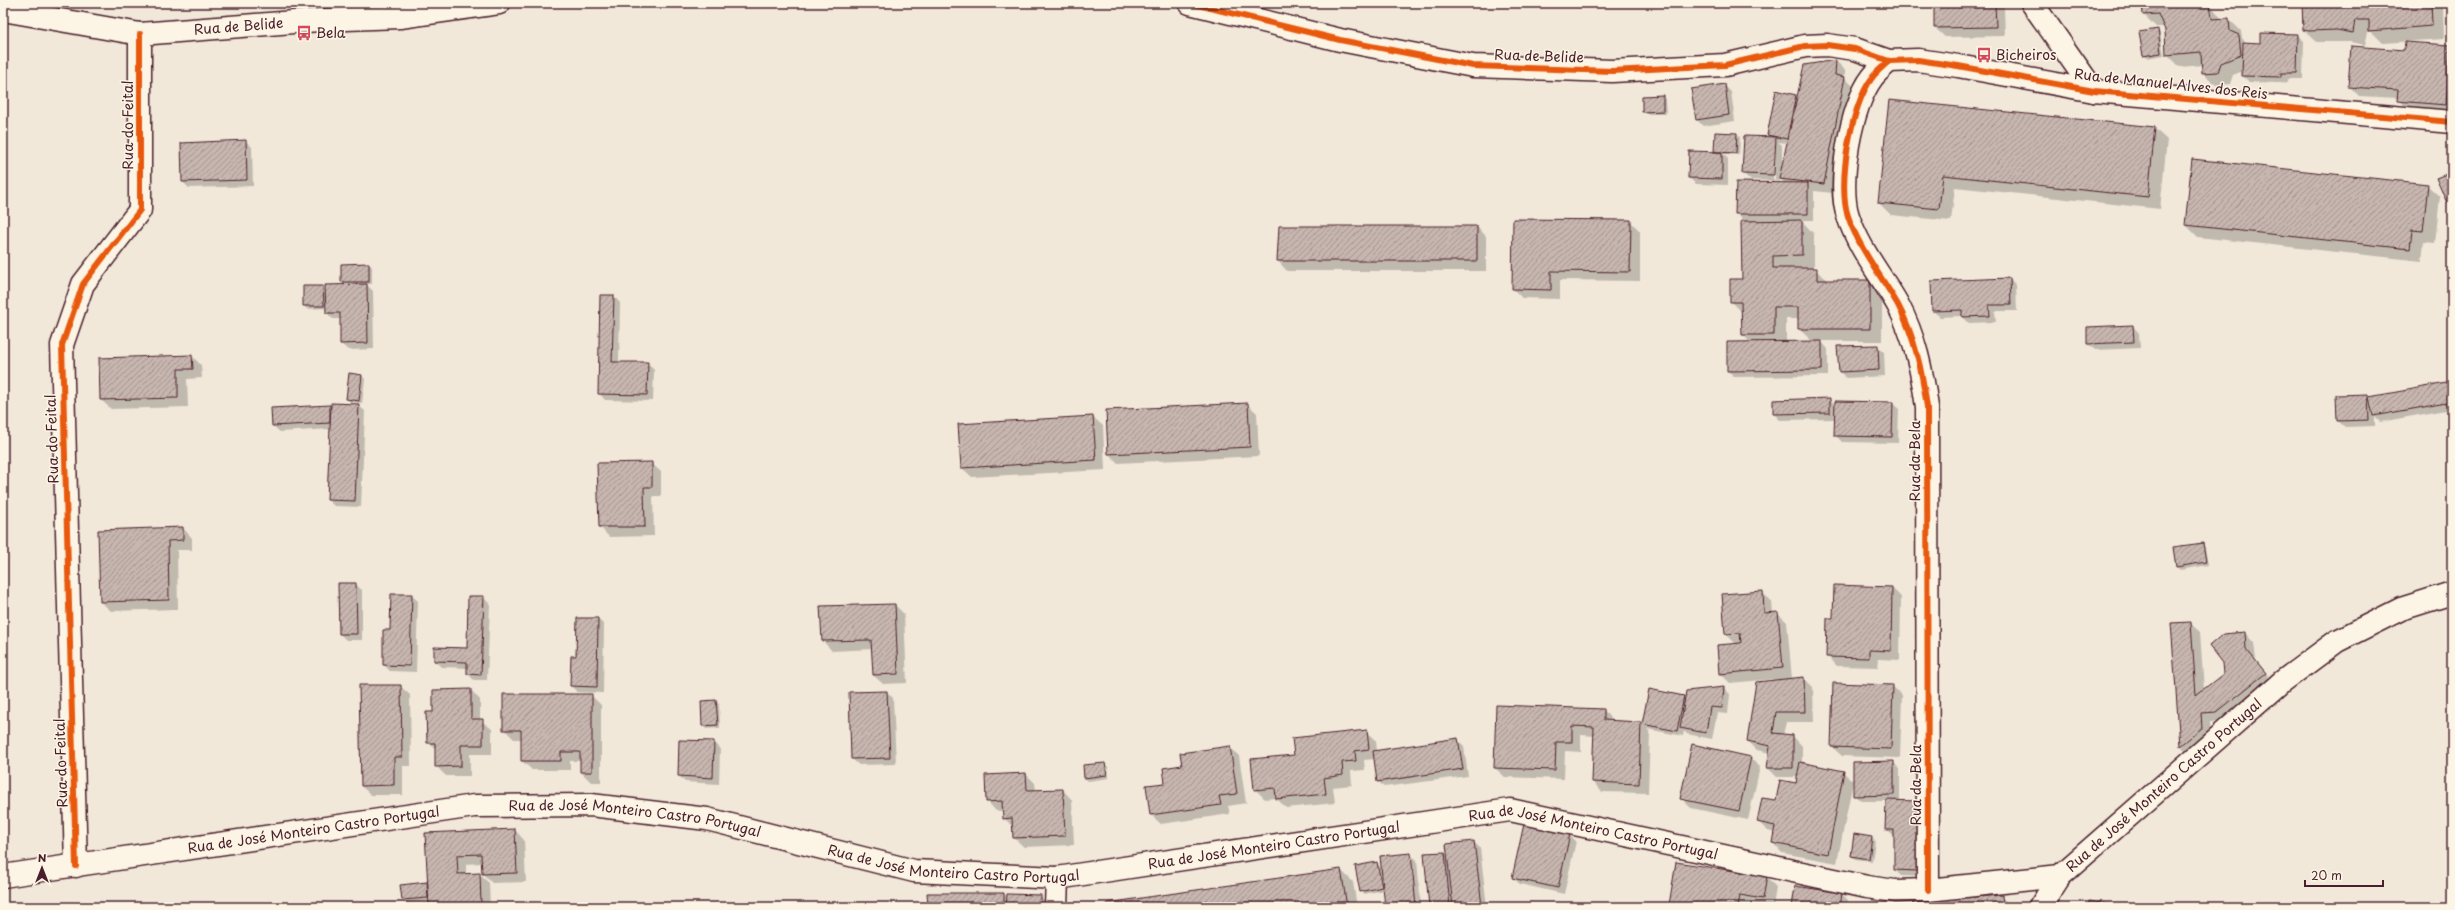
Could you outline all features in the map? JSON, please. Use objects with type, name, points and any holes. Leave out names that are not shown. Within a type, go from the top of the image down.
[{"type":"street","name":"Rua de Belide","points":[[3,10],[140,34],[319,20],[398,10],[499,3]]},
{"type":"street","name":"Rua de Belide","points":[[1190,3],[1340,40],[1473,66],[1612,71],[1725,65],[1805,46],[1827,45],[1855,49],[1889,61]]},
{"type":"street","points":[[2032,3],[2094,91]]},
{"type":"street","name":"Rua do Feital","points":[[76,866],[62,346],[83,284],[140,210],[140,34]]},
{"type":"street","name":"Rua de Manuel Alves dos Reis","points":[[1889,61],[1918,60],[2094,91],[2452,122]]},
{"type":"street","name":"Rua da Bela","points":[[1889,61],[1871,79],[1859,104],[1849,140],[1844,178],[1847,214],[1865,253],[1898,306],[1916,346],[1927,407],[1928,890]]},
{"type":"street","name":"Rua de José Monteiro Castro Portugal","points":[[3,876],[474,806],[591,805],[707,819],[914,871],[1057,878],[1510,810],[1866,887],[1895,891],[1928,890],[2060,876],[2283,681],[2337,641],[2401,609],[2452,593]]},
{"type":"street","points":[[2040,907],[2060,876]]},
{"type":"street","points":[[1056,907],[1057,878]]},
{"type":"building","points":[[1934,3],[1995,3],[1996,27],[1934,28]]},
{"type":"building","points":[[2142,3],[2210,3],[2212,19],[2229,18],[2230,31],[2239,35],[2241,55],[2221,63],[2218,72],[2202,73],[2201,52],[2166,55],[2165,30],[2158,14],[2143,15]]},
{"type":"building","points":[[2302,3],[2431,3],[2432,26],[2369,31],[2369,20],[2355,20],[2353,33],[2337,30],[2303,30]]},
{"type":"building","points":[[2158,29],[2161,53],[2143,56],[2139,32]]},
{"type":"building","points":[[2260,33],[2298,34],[2297,73],[2281,73],[2281,77],[2242,76],[2243,42],[2260,43]]},
{"type":"building","points":[[2405,42],[2450,45],[2446,105],[2397,101],[2398,90],[2348,87],[2351,46],[2404,50]]},
{"type":"building","points":[[1836,60],[1835,75],[1845,77],[1824,184],[1779,179],[1804,65]]},
{"type":"building","points":[[1725,84],[1729,115],[1696,120],[1691,89]]},
{"type":"building","points":[[1776,90],[1796,95],[1787,139],[1767,135]]},
{"type":"building","points":[[1663,95],[1663,111],[1642,112],[1642,96]]},
{"type":"building","points":[[1889,100],[2155,127],[2148,197],[1943,175],[1939,209],[1878,203]]},
{"type":"building","points":[[1715,132],[1737,133],[1736,153],[1714,152]]},
{"type":"building","points":[[1744,136],[1776,137],[1774,175],[1742,174]]},
{"type":"building","points":[[246,140],[247,180],[182,182],[181,143]]},
{"type":"building","points":[[1689,151],[1722,152],[1722,179],[1688,178]]},
{"type":"building","points":[[2192,159],[2428,184],[2423,231],[2412,230],[2410,249],[2185,225]]},
{"type":"building","points":[[2452,172],[2452,201],[2447,203],[2436,178]]},
{"type":"building","points":[[1736,182],[1808,183],[1808,214],[1735,214]]},
{"type":"building","points":[[1513,219],[1631,220],[1630,272],[1551,271],[1551,290],[1512,289]]},
{"type":"building","points":[[1802,220],[1802,255],[1773,256],[1773,268],[1817,268],[1817,280],[1870,280],[1870,329],[1798,329],[1798,307],[1774,307],[1774,335],[1742,335],[1741,302],[1730,302],[1730,279],[1742,279],[1741,221]]},
{"type":"building","points":[[1279,226],[1477,226],[1477,261],[1277,261]]},
{"type":"building","points":[[369,263],[369,282],[341,282],[341,264]]},
{"type":"building","points":[[2010,278],[2011,305],[1989,305],[1990,316],[1962,317],[1962,310],[1932,311],[1931,281]]},
{"type":"building","points":[[367,284],[368,343],[340,344],[340,313],[326,313],[325,285]]},
{"type":"building","points":[[303,286],[323,286],[324,306],[303,306]]},
{"type":"building","points":[[600,295],[614,295],[612,362],[648,362],[647,395],[598,394]]},
{"type":"building","points":[[2133,325],[2134,342],[2087,344],[2087,327]]},
{"type":"building","points":[[1822,341],[1822,370],[1727,371],[1727,342]]},
{"type":"building","points":[[1878,345],[1879,370],[1839,372],[1837,346]]},
{"type":"building","points":[[192,355],[193,369],[178,369],[178,398],[100,400],[99,358]]},
{"type":"building","points":[[349,373],[362,375],[359,401],[346,399]]},
{"type":"building","points":[[2452,382],[2452,402],[2373,416],[2369,397]]},
{"type":"building","points":[[2368,394],[2369,420],[2337,421],[2336,395]]},
{"type":"building","points":[[1830,398],[1830,413],[1773,414],[1773,400]]},
{"type":"building","points":[[1835,401],[1893,402],[1892,437],[1834,436]]},
{"type":"building","points":[[331,403],[359,404],[355,501],[327,500]]},
{"type":"building","points":[[1248,403],[1250,447],[1108,454],[1106,410]]},
{"type":"building","points":[[330,405],[330,423],[272,426],[271,408]]},
{"type":"building","points":[[1093,416],[1096,460],[961,468],[958,424]]},
{"type":"building","points":[[652,462],[652,487],[644,487],[645,527],[599,527],[597,463]]},
{"type":"building","points":[[183,527],[183,540],[168,541],[169,600],[100,602],[98,530]]},
{"type":"building","points":[[2203,543],[2206,562],[2176,567],[2173,547]]},
{"type":"building","points":[[338,583],[356,583],[357,634],[339,634]]},
{"type":"building","points":[[1834,585],[1892,587],[1891,651],[1869,650],[1869,658],[1826,657],[1827,618],[1833,618]]},
{"type":"building","points":[[1763,591],[1764,613],[1778,612],[1783,668],[1719,674],[1717,645],[1741,643],[1740,633],[1725,634],[1722,594]]},
{"type":"building","points":[[391,594],[412,594],[410,666],[383,665],[383,630],[390,630]]},
{"type":"building","points":[[468,596],[484,596],[481,675],[467,674],[467,662],[434,661],[434,647],[467,648]]},
{"type":"building","points":[[895,604],[898,674],[873,675],[871,640],[822,641],[820,606]]},
{"type":"building","points":[[577,618],[598,618],[597,687],[570,686],[571,656],[576,656]]},
{"type":"building","points":[[2191,622],[2196,695],[2223,674],[2222,663],[2209,646],[2223,634],[2245,632],[2246,649],[2266,673],[2217,712],[2201,713],[2202,728],[2180,746],[2171,623]]},
{"type":"building","points":[[1804,677],[1805,712],[1776,712],[1773,733],[1793,735],[1793,768],[1767,768],[1770,746],[1747,741],[1756,682]]},
{"type":"building","points":[[1833,683],[1893,685],[1891,749],[1831,747]]},
{"type":"building","points":[[359,685],[401,685],[402,757],[394,757],[394,785],[361,786]]},
{"type":"building","points":[[1724,687],[1722,708],[1710,707],[1706,733],[1680,728],[1686,691]]},
{"type":"building","points":[[471,689],[471,719],[483,719],[483,745],[461,745],[461,766],[435,767],[435,743],[427,743],[426,712],[433,712],[433,690]]},
{"type":"building","points":[[1649,689],[1684,696],[1677,731],[1642,724]]},
{"type":"building","points":[[887,691],[890,758],[851,759],[849,692]]},
{"type":"building","points":[[503,694],[592,694],[592,772],[580,772],[580,752],[561,752],[561,761],[521,761],[521,730],[503,730]]},
{"type":"building","points":[[716,700],[718,725],[702,726],[701,701]]},
{"type":"building","points":[[1496,705],[1604,709],[1604,720],[1641,722],[1639,784],[1592,782],[1594,727],[1572,726],[1572,742],[1556,742],[1555,770],[1494,768]]},
{"type":"building","points":[[1367,730],[1369,749],[1355,751],[1356,761],[1342,762],[1343,775],[1324,778],[1326,794],[1276,799],[1275,788],[1254,790],[1251,759],[1294,755],[1292,738]]},
{"type":"building","points":[[1458,738],[1463,769],[1377,782],[1373,751]]},
{"type":"building","points":[[679,740],[714,741],[713,778],[678,776]]},
{"type":"building","points":[[1692,744],[1751,757],[1739,811],[1680,799]]},
{"type":"building","points":[[1230,746],[1237,794],[1219,796],[1221,805],[1150,815],[1146,785],[1165,783],[1163,768],[1182,765],[1180,753]]},
{"type":"building","points":[[1894,761],[1894,795],[1853,796],[1853,762]]},
{"type":"building","points":[[1800,762],[1844,771],[1828,854],[1772,843],[1775,826],[1757,822],[1762,798],[1776,800],[1780,780],[1796,783]]},
{"type":"building","points":[[1105,763],[1107,775],[1084,778],[1083,765]]},
{"type":"building","points":[[1026,773],[1027,790],[1063,789],[1065,836],[1013,838],[1012,818],[1003,819],[1002,801],[986,802],[985,775]]},
{"type":"building","points":[[1886,800],[1919,801],[1917,871],[1894,870],[1894,830],[1885,830]]},
{"type":"building","points":[[1524,824],[1570,834],[1558,888],[1512,878]]},
{"type":"building","points":[[515,829],[517,873],[482,874],[481,854],[457,855],[458,874],[480,873],[481,904],[429,907],[425,833]]},
{"type":"building","points":[[1854,834],[1872,837],[1869,859],[1851,856]]},
{"type":"building","points":[[1474,841],[1482,906],[1453,907],[1446,844]]},
{"type":"building","points":[[1445,852],[1450,907],[1429,907],[1424,853]]},
{"type":"building","points":[[1411,853],[1416,907],[1385,907],[1380,856]]},
{"type":"building","points":[[1377,862],[1382,887],[1360,892],[1355,866]]},
{"type":"building","points":[[1676,862],[1767,876],[1763,899],[1740,895],[1738,907],[1683,907],[1669,905]]},
{"type":"building","points":[[1341,869],[1347,907],[1107,907],[1107,903]]},
{"type":"building","points":[[427,882],[428,898],[402,900],[400,885]]},
{"type":"building","points":[[1795,886],[1842,893],[1840,907],[1792,907]]},
{"type":"building","points":[[927,893],[1004,893],[1004,907],[928,907]]},
{"type":"building","points":[[1007,894],[1041,895],[1041,907],[1006,907]]},
{"type":"building","points":[[2002,895],[2003,907],[1912,907],[1915,901]]},
{"type":"building","points":[[2089,901],[2125,907],[2088,907]]},
{"type":"building","points":[[1885,904],[1892,907],[1871,907],[1871,905]]},
{"type":"cycle path","points":[[1190,3],[1340,40],[1473,66],[1612,71],[1725,65],[1805,46],[1827,45],[1855,49],[1889,61],[1918,60],[2094,91],[2452,122]]},
{"type":"cycle path","points":[[76,866],[62,345],[83,284],[140,210],[140,34]]},
{"type":"cycle path","points":[[1889,61],[1872,78],[1864,90],[1858,106],[1848,145],[1844,185],[1848,216],[1858,240],[1898,305],[1909,329],[1920,367],[1927,407],[1928,890]]},
{"type":"place","name":"Bela","points":[[304,33]]},
{"type":"place","name":"Bicheiros","points":[[1984,55]]}]
